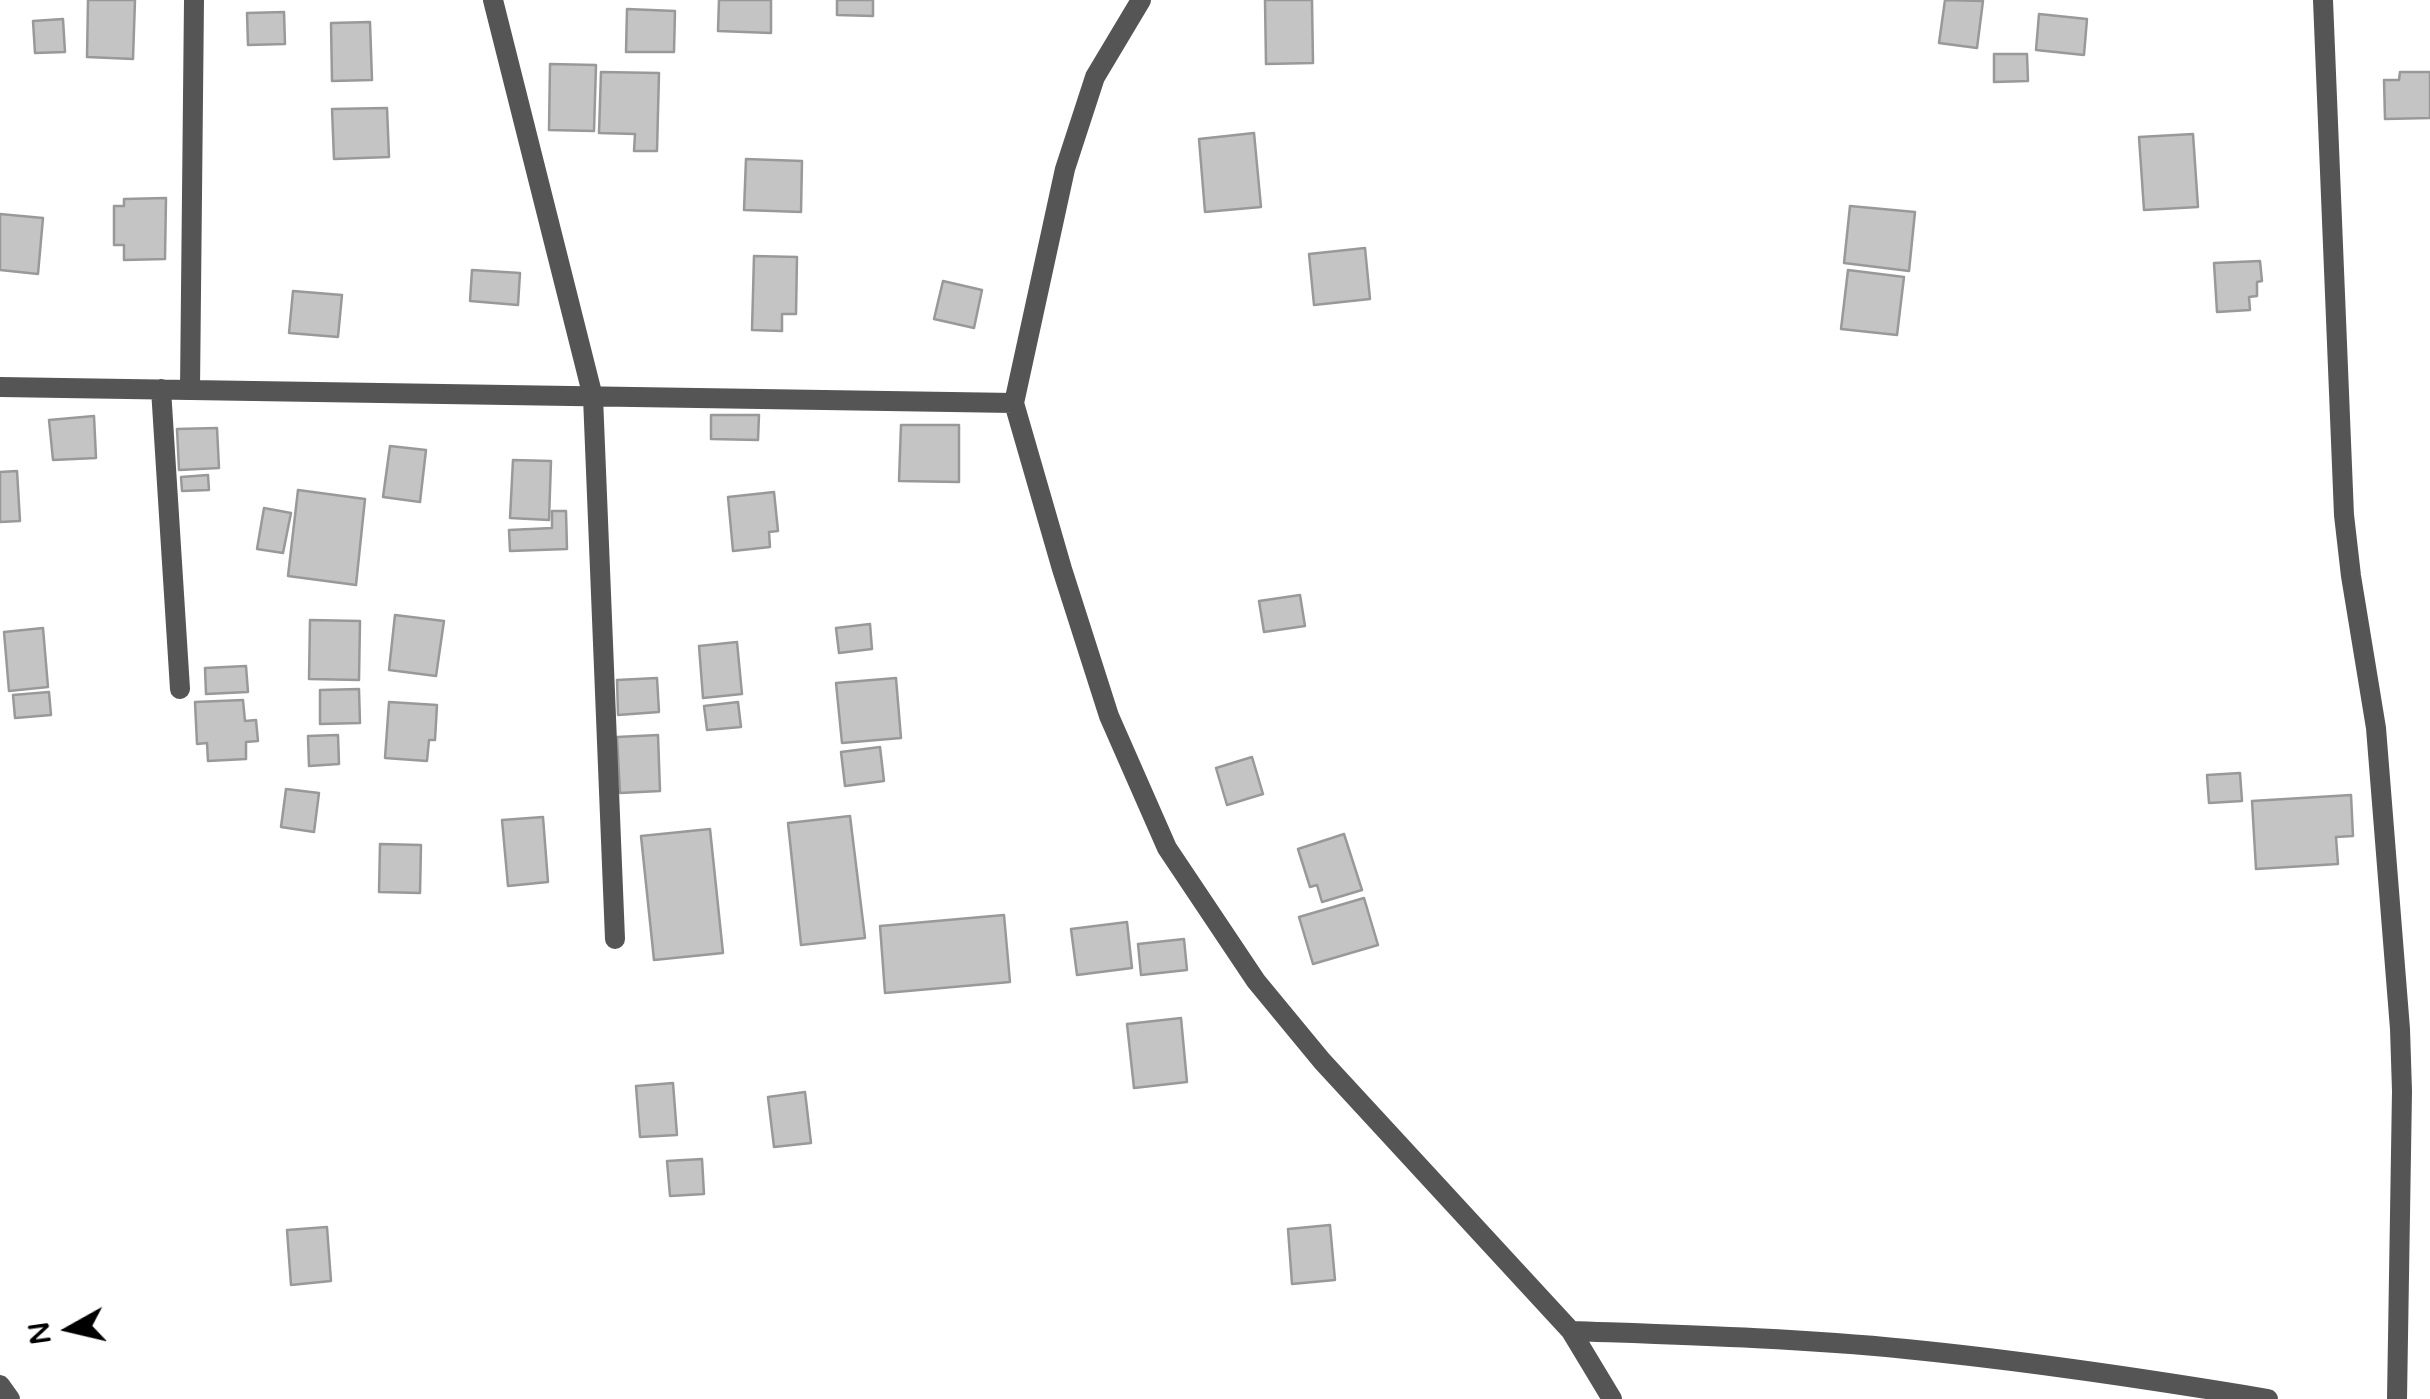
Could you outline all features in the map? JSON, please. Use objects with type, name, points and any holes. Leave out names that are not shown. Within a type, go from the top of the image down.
[{"type":"street","points":[[190,389],[194,0]]},
{"type":"street","points":[[493,0],[594,397],[615,938]]},
{"type":"street","points":[[1141,0],[1095,77],[1065,169],[1014,402],[1109,716],[1167,848],[1256,981],[1322,1060],[1570,1330],[1612,1399]]},
{"type":"street","points":[[2323,0],[2344,515],[2376,728],[2400,1029],[2398,1399]]},
{"type":"street","points":[[0,388],[1014,402]]},
{"type":"street","points":[[160,389],[180,688]]},
{"type":"street","points":[[1570,1330],[1904,1348],[2268,1399]]},
{"type":"street","points":[[0,1385],[10,1399]]},
{"type":"building","points":[[88,0],[135,0],[133,59],[87,57]]},
{"type":"building","points":[[719,0],[771,0],[771,33],[718,31]]},
{"type":"building","points":[[837,0],[873,0],[873,16],[837,15]]},
{"type":"building","points":[[1265,0],[1312,0],[1313,63],[1266,64]]},
{"type":"building","points":[[1945,0],[1983,1],[1977,48],[1939,43]]},
{"type":"building","points":[[627,9],[675,11],[674,52],[626,52]]},
{"type":"building","points":[[284,12],[285,44],[248,45],[247,13]]},
{"type":"building","points":[[2039,14],[2087,19],[2084,55],[2036,50]]},
{"type":"building","points":[[63,19],[65,52],[35,53],[33,21]]},
{"type":"building","points":[[370,22],[372,80],[332,81],[331,23]]},
{"type":"building","points":[[1994,54],[2027,54],[2028,81],[1994,82]]},
{"type":"building","points":[[550,64],[596,65],[594,131],[549,130]]},
{"type":"building","points":[[601,72],[659,73],[657,151],[634,151],[635,134],[599,133]]},
{"type":"building","points":[[2400,72],[2430,72],[2430,118],[2385,119],[2384,80],[2399,80]]},
{"type":"building","points":[[387,108],[389,157],[334,159],[332,109]]},
{"type":"building","points":[[1254,133],[1261,207],[1205,212],[1199,139]]},
{"type":"building","points":[[2193,134],[2198,207],[2144,210],[2139,137]]},
{"type":"building","points":[[746,159],[802,161],[801,212],[744,210]]},
{"type":"building","points":[[166,198],[165,259],[124,260],[124,245],[114,245],[114,206],[124,206],[124,199]]},
{"type":"building","points":[[1850,206],[1915,212],[1909,271],[1844,263]]},
{"type":"building","points":[[0,214],[43,218],[38,274],[0,270]]},
{"type":"building","points":[[1365,248],[1370,299],[1314,305],[1309,254]]},
{"type":"building","points":[[754,256],[797,257],[796,314],[782,314],[782,331],[752,330]]},
{"type":"building","points":[[2260,261],[2262,281],[2257,282],[2257,296],[2249,297],[2250,310],[2217,312],[2214,263]]},
{"type":"building","points":[[472,270],[520,273],[518,305],[470,301]]},
{"type":"building","points":[[1848,270],[1904,277],[1897,335],[1841,329]]},
{"type":"building","points":[[943,281],[982,290],[974,328],[934,319]]},
{"type":"building","points":[[293,291],[342,295],[338,337],[289,333]]},
{"type":"building","points":[[711,415],[759,415],[758,440],[711,439]]},
{"type":"building","points":[[94,416],[96,458],[53,460],[49,420]]},
{"type":"building","points":[[901,425],[959,425],[959,482],[899,481]]},
{"type":"building","points":[[217,428],[219,468],[179,470],[177,429]]},
{"type":"building","points":[[390,446],[426,450],[420,502],[383,497]]},
{"type":"building","points":[[513,460],[551,461],[549,520],[510,518]]},
{"type":"building","points":[[17,471],[20,521],[0,522],[0,472]]},
{"type":"building","points":[[208,475],[209,490],[182,491],[181,477]]},
{"type":"building","points":[[298,490],[365,499],[356,585],[288,576]]},
{"type":"building","points":[[774,492],[778,531],[769,532],[770,547],[733,551],[728,497]]},
{"type":"building","points":[[264,508],[291,513],[283,553],[257,549]]},
{"type":"building","points":[[552,511],[566,511],[567,549],[510,551],[509,530],[552,528]]},
{"type":"building","points":[[1300,595],[1305,626],[1264,632],[1259,601]]},
{"type":"building","points":[[395,615],[444,621],[436,676],[389,670]]},
{"type":"building","points":[[310,620],[360,621],[359,680],[309,679]]},
{"type":"building","points":[[870,624],[872,649],[839,653],[836,628]]},
{"type":"building","points":[[43,628],[48,687],[9,691],[4,632]]},
{"type":"building","points":[[737,642],[742,694],[703,698],[699,646]]},
{"type":"building","points":[[246,666],[248,692],[206,694],[205,668]]},
{"type":"building","points":[[657,678],[659,712],[618,715],[617,680]]},
{"type":"building","points":[[896,678],[901,738],[842,743],[836,683]]},
{"type":"building","points":[[359,689],[360,723],[320,724],[320,690]]},
{"type":"building","points":[[49,692],[51,715],[15,718],[13,695]]},
{"type":"building","points":[[243,700],[245,721],[256,720],[258,741],[246,742],[246,759],[208,761],[207,743],[197,744],[195,702]]},
{"type":"building","points":[[389,702],[437,705],[435,740],[429,740],[427,761],[385,758]]},
{"type":"building","points":[[738,702],[741,727],[707,730],[704,706]]},
{"type":"building","points":[[338,735],[339,764],[309,766],[308,736]]},
{"type":"building","points":[[658,735],[660,791],[620,793],[617,737]]},
{"type":"building","points":[[880,747],[884,781],[845,786],[841,752]]},
{"type":"building","points":[[1252,757],[1263,794],[1227,805],[1216,768]]},
{"type":"building","points":[[2240,773],[2242,801],[2209,803],[2207,775]]},
{"type":"building","points":[[286,789],[319,793],[314,832],[281,827]]},
{"type":"building","points":[[2351,795],[2353,836],[2336,837],[2338,864],[2256,869],[2252,801]]},
{"type":"building","points":[[850,816],[865,938],[801,945],[788,823]]},
{"type":"building","points":[[543,817],[548,882],[508,886],[502,820]]},
{"type":"building","points":[[710,829],[723,953],[654,960],[641,836]]},
{"type":"building","points":[[1344,834],[1362,890],[1322,902],[1317,885],[1310,887],[1298,849]]},
{"type":"building","points":[[380,844],[421,845],[420,893],[379,892]]},
{"type":"building","points":[[1364,898],[1378,945],[1313,964],[1299,917]]},
{"type":"building","points":[[1004,915],[1010,982],[885,993],[880,926]]},
{"type":"building","points":[[1127,922],[1132,968],[1077,975],[1071,929]]},
{"type":"building","points":[[1184,939],[1187,970],[1141,975],[1138,944]]},
{"type":"building","points":[[1181,1018],[1187,1082],[1134,1088],[1127,1024]]},
{"type":"building","points":[[673,1083],[677,1135],[640,1137],[636,1086]]},
{"type":"building","points":[[805,1092],[811,1143],[774,1147],[768,1097]]},
{"type":"building","points":[[702,1159],[704,1194],[670,1196],[667,1161]]},
{"type":"building","points":[[1330,1225],[1335,1280],[1292,1284],[1288,1229]]},
{"type":"building","points":[[327,1227],[331,1281],[291,1285],[287,1230]]}]
